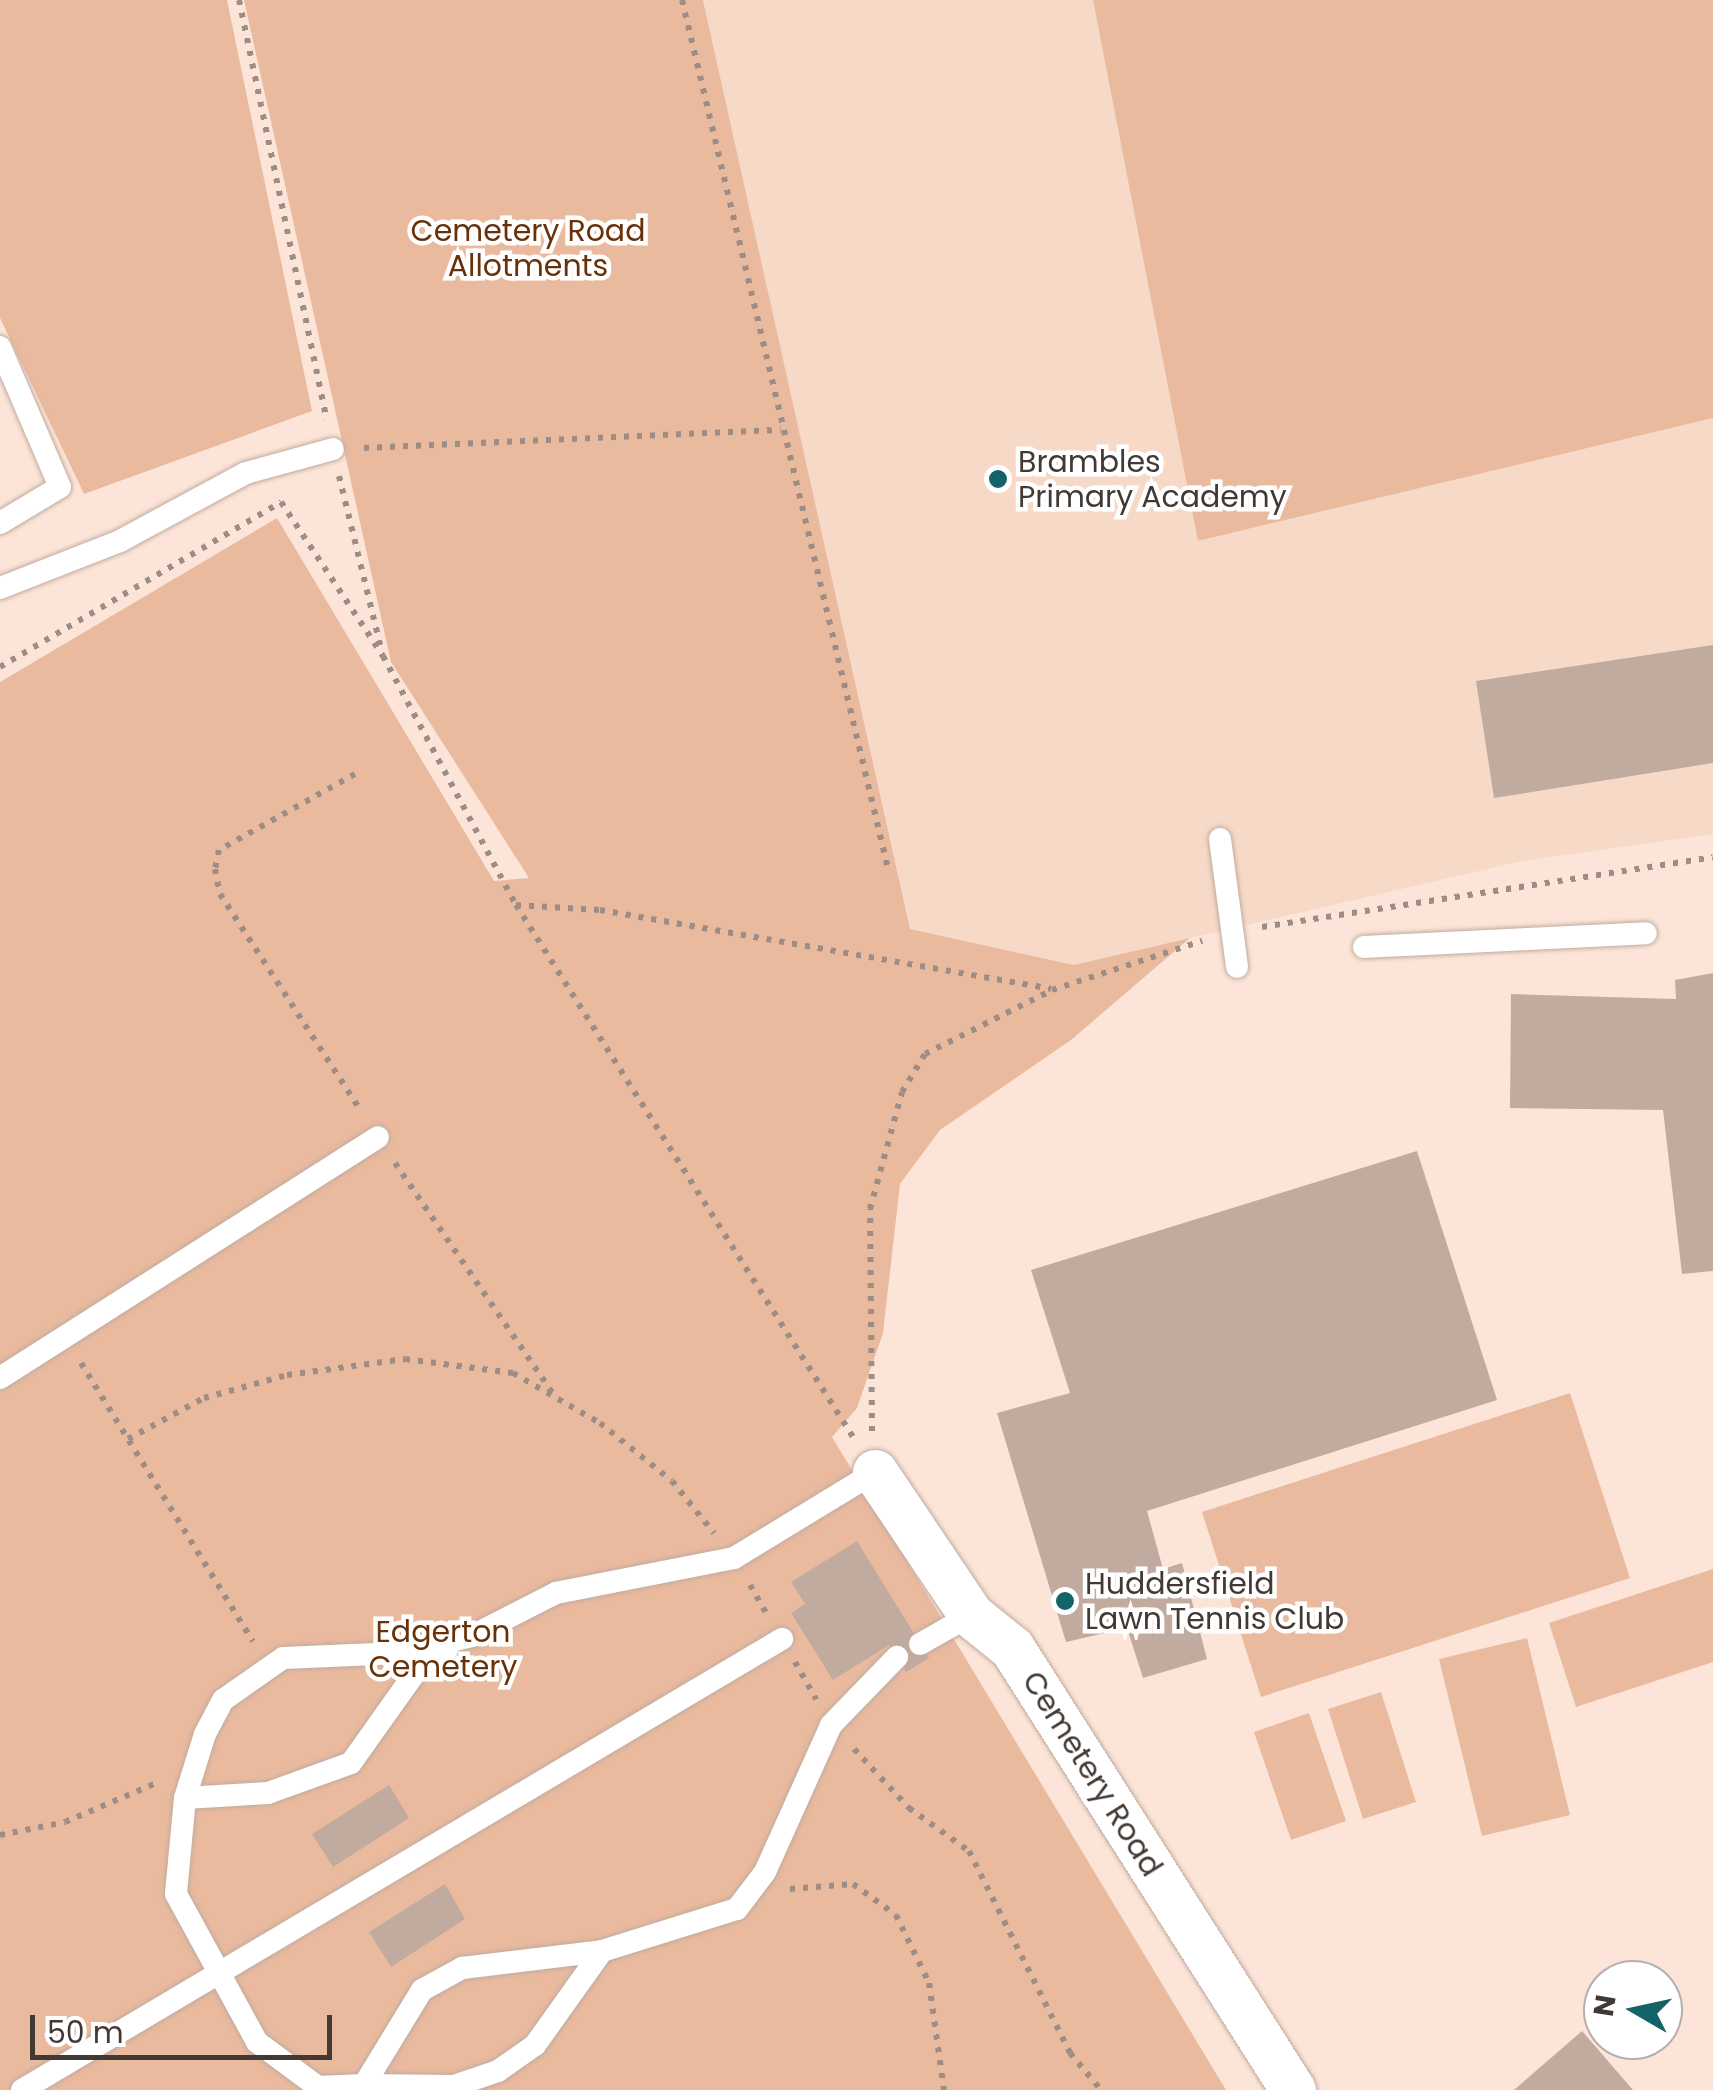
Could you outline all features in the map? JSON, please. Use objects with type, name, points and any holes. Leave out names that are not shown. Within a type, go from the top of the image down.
[{"type":"street","name":"Cemetery Road","points":[[875,1472],[972,1615],[1012,1648],[1293,2090]]},
{"type":"lane","points":[[0,348],[60,487],[0,523]]},
{"type":"lane","points":[[0,588],[120,542],[246,472],[333,449]]},
{"type":"lane","points":[[1220,839],[1237,966]]},
{"type":"lane","points":[[1364,947],[1646,932]]},
{"type":"lane","points":[[0,1378],[378,1137]]},
{"type":"lane","points":[[185,1798],[268,1793],[351,1763],[422,1663],[556,1593],[734,1558],[875,1472]]},
{"type":"lane","points":[[920,1644],[972,1615]]},
{"type":"lane","points":[[472,1636],[399,1653],[283,1658],[223,1700],[185,1798],[176,1894],[212,1972],[257,2042],[318,2087],[364,2085],[421,2090],[498,2072],[535,2045],[602,1950]]},
{"type":"lane","points":[[22,2090],[212,1972],[409,1866],[782,1639]]},
{"type":"lane","points":[[364,2085],[422,1990],[462,1968],[602,1950],[737,1909],[764,1872],[831,1725],[897,1657]]},
{"type":"path","points":[[239,0],[333,449],[383,656]]},
{"type":"path","points":[[682,0],[889,873]]},
{"type":"path","points":[[333,449],[460,451],[781,430]]},
{"type":"path","points":[[0,667],[281,502],[383,656],[516,905],[875,1472]]},
{"type":"path","points":[[355,774],[220,850],[215,869],[220,894],[378,1137],[555,1396]]},
{"type":"path","points":[[516,905],[600,910],[1052,990],[925,1054],[902,1092],[870,1210],[875,1472]]},
{"type":"path","points":[[64,1337],[270,1668]]},
{"type":"path","points":[[128,1439],[221,1393],[406,1359],[514,1373],[555,1396],[672,1481],[734,1558]]},
{"type":"path","points":[[831,1725],[910,1808],[969,1852],[1070,2053],[1100,2090]]},
{"type":"path","points":[[0,1835],[66,1822],[195,1765]]},
{"type":"path","points":[[737,1909],[803,1884],[853,1884],[896,1915],[929,1983],[944,2090]]},
{"type":"shaded area","name":"Brambles Primary Academy","points":[[703,0],[1093,0],[1199,541],[1713,418],[1713,834],[1522,861],[1074,965],[910,929]]},
{"type":"green space","points":[[0,0],[227,0],[312,411],[84,494],[0,318]]},
{"type":"green space","name":"Edgerton Cemetery","points":[[244,0],[703,0],[910,929],[1074,965],[1190,938],[1071,1040],[940,1130],[900,1184],[883,1333],[857,1408],[832,1437],[1226,2090],[0,2090],[0,682],[277,518],[494,881],[529,878],[391,662]]},
{"type":"green space","points":[[1093,0],[1713,0],[1713,418],[1198,541]]},
{"type":"green space","points":[[1570,1393],[1630,1578],[1261,1697],[1202,1512]]},
{"type":"green space","points":[[1713,1569],[1713,1662],[1576,1707],[1549,1623]]},
{"type":"green space","points":[[1527,1638],[1570,1815],[1482,1836],[1439,1659]]},
{"type":"green space","points":[[1381,1692],[1416,1802],[1363,1819],[1328,1709]]},
{"type":"green space","points":[[1309,1713],[1346,1821],[1291,1840],[1254,1732]]},
{"type":"building","points":[[1713,645],[1713,763],[1494,798],[1476,681]]},
{"type":"building","points":[[1713,973],[1713,1271],[1682,1274],[1663,1110],[1510,1108],[1511,994],[1676,999],[1675,980]]},
{"type":"building","points":[[1417,1151],[1497,1400],[1147,1511],[1163,1569],[1182,1563],[1207,1659],[1143,1678],[1127,1628],[1066,1642],[997,1413],[1070,1393],[1031,1270]]},
{"type":"building","points":[[857,1541],[929,1658],[906,1672],[889,1645],[833,1680],[791,1613],[805,1604],[791,1582]]},
{"type":"building","points":[[389,1785],[409,1818],[333,1867],[312,1834]]},
{"type":"building","points":[[445,1884],[465,1919],[391,1967],[369,1932]]},
{"type":"building","points":[[1582,2031],[1583,2060],[1607,2060],[1633,2090],[1514,2090]]},
{"type":"place","name":"Brambles Primary Academy","points":[[998,479]]},
{"type":"place","name":"Huddersfield Lawn Tennis Club","points":[[1065,1601]]},
{"type":"park label","name":"Cemetery Road Allotments","points":[[528,248]]}]
